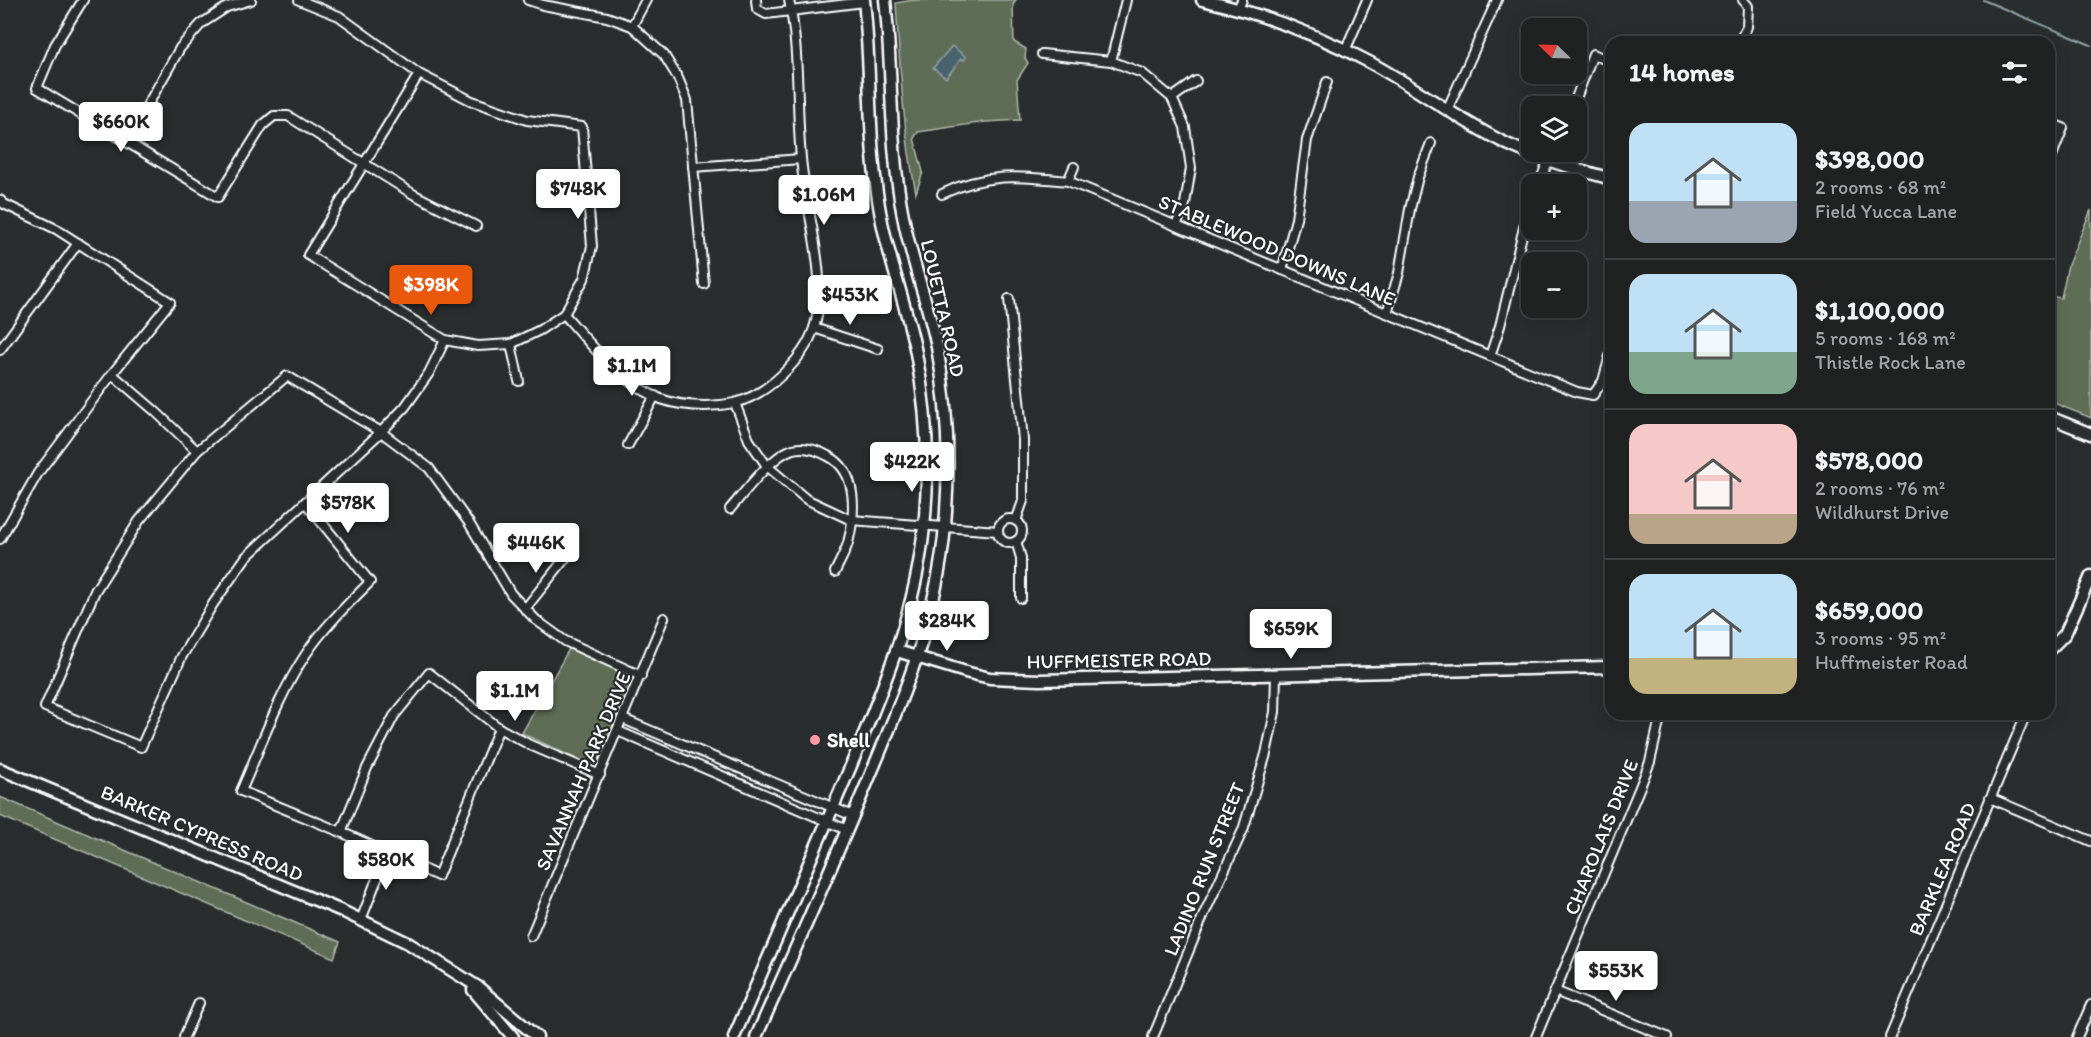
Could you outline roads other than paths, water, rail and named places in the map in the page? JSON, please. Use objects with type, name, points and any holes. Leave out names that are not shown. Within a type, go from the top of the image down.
[{"type":"main road","points":[[864,1],[886,0]]},
{"type":"main road","name":"LOUETTA ROAD","points":[[886,0],[897,176],[903,217],[937,347],[944,395],[947,441],[945,527],[931,610],[917,658]]},
{"type":"main road","points":[[1202,0],[1240,5],[1369,62],[1447,110],[1521,149]]},
{"type":"main road","name":"LOUETTA ROAD","points":[[864,1],[876,179],[882,221],[916,351],[927,442],[924,525],[911,605],[897,651]]},
{"type":"main road","points":[[1558,162],[1605,176]]},
{"type":"main road","points":[[876,179],[897,176]]},
{"type":"main road","points":[[916,351],[937,347]]},
{"type":"main road","points":[[2055,419],[2091,434]]},
{"type":"main road","points":[[2055,644],[2065,634],[2091,576]]},
{"type":"main road","points":[[734,1037],[897,651]]},
{"type":"main road","name":"HUFFMEISTER ROAD","points":[[897,651],[969,673],[1009,679],[1605,667]]},
{"type":"main road","points":[[756,1037],[853,816],[917,658]]},
{"type":"main road","name":"BARKER CYPRESS ROAD","points":[[0,769],[361,920],[408,943],[452,969],[497,1002],[537,1037]]},
{"type":"main road","name":"BARKER CYPRESS ROAD","points":[[452,969],[513,1037]]},
{"type":"street","points":[[83,0],[56,45],[37,88],[218,197],[262,125],[274,116],[288,116],[412,194],[476,225]]},
{"type":"street","points":[[127,141],[180,48],[201,24],[227,7],[251,0]]},
{"type":"street","points":[[299,0],[339,16],[419,74],[472,101],[527,120],[582,127],[592,246],[584,279],[564,314],[540,330],[511,344],[478,346],[444,340],[308,255],[419,74]]},
{"type":"street","points":[[528,0],[607,17],[632,26],[664,55],[678,78],[687,100],[704,284]]},
{"type":"street","points":[[632,26],[646,0]]},
{"type":"street","points":[[756,0],[757,9],[766,14],[864,1]]},
{"type":"street","points":[[564,314],[600,356],[629,380],[655,396],[684,404],[735,403],[765,389],[796,362],[814,328],[820,288],[801,159],[796,44],[789,0]]},
{"type":"street","points":[[1111,61],[1126,0]]},
{"type":"street","points":[[1345,51],[1367,0]]},
{"type":"street","points":[[1447,110],[1497,0]]},
{"type":"street","points":[[1742,36],[1747,27],[1746,3]]},
{"type":"street","points":[[1042,54],[1111,61],[1142,73],[1172,98],[1185,127],[1191,168],[1185,204],[1176,226]]},
{"type":"street","points":[[1577,96],[1593,54],[1605,59]]},
{"type":"street","points":[[1172,98],[1196,81]]},
{"type":"street","points":[[1282,270],[1296,219],[1307,140],[1328,82]]},
{"type":"street","points":[[2055,125],[2063,128],[2055,148]]},
{"type":"street","points":[[1387,314],[1399,273],[1418,177],[1431,143]]},
{"type":"street","points":[[693,167],[801,159]]},
{"type":"street","points":[[1068,181],[1074,167]]},
{"type":"street","name":"STABLEWOOD DOWNS LANE","points":[[942,194],[993,177],[1021,176],[1068,181],[1577,392],[1593,395],[1603,381],[1605,374]]},
{"type":"street","points":[[0,200],[56,229],[170,302],[112,374],[38,473],[0,539]]},
{"type":"street","points":[[1490,356],[1500,326],[1521,240]]},
{"type":"street","points":[[2,344],[78,243]]},
{"type":"street","points":[[1009,299],[1023,440],[1023,501],[1016,522]]},
{"type":"street","points":[[814,328],[878,349]]},
{"type":"street","points":[[444,340],[429,373],[405,407],[381,432],[246,557],[213,604],[182,657],[141,747],[45,707],[95,591],[139,521],[197,451],[287,376],[381,432],[429,468],[469,523],[511,594],[536,620],[565,641],[641,676]]},
{"type":"street","points":[[511,344],[519,381]]},
{"type":"street","points":[[112,374],[197,451]]},
{"type":"street","points":[[628,445],[655,396]]},
{"type":"street","points":[[735,403],[749,440],[767,466],[806,499],[851,520],[998,531]]},
{"type":"street","points":[[730,509],[767,466],[792,450],[815,449],[835,459],[849,477],[854,502],[848,544],[835,572]]},
{"type":"street","points":[[305,502],[370,582],[339,613],[306,654],[280,701],[241,791],[341,832],[438,876],[499,728]]},
{"type":"street","points":[[1006,520],[1016,522],[1021,527],[1022,532],[1016,541],[1005,542],[999,535],[998,531],[1002,522],[1006,520]]},
{"type":"street","points":[[1016,541],[1021,558],[1020,598]]},
{"type":"street","points":[[525,609],[567,556]]},
{"type":"street","name":"SAVANNAH PARK DRIVE","points":[[531,936],[664,618]]},
{"type":"street","points":[[341,832],[367,768],[394,716],[429,673],[499,728],[530,745],[600,775]]},
{"type":"street","name":"LADINO RUN STREET","points":[[1153,1037],[1204,914],[1243,830],[1266,754],[1275,712],[1276,675]]},
{"type":"street","points":[[623,719],[853,816]]},
{"type":"street","name":"CHAROLAIS DRIVE","points":[[1536,1037],[1650,762],[1660,720]]},
{"type":"street","name":"BARKLEA ROAD","points":[[1890,1037],[2023,720]]},
{"type":"street","points":[[618,731],[847,830]]},
{"type":"street","points":[[726,778],[730,765]]},
{"type":"street","points":[[1990,798],[2091,841]]},
{"type":"street","points":[[361,920],[387,853]]},
{"type":"street","points":[[1555,991],[1667,1037]]},
{"type":"street","points":[[184,1037],[199,1003]]},
{"type":"street","points":[[2078,1037],[2091,1005]]},
{"type":"water","points":[[952,46],[966,57],[964,60],[961,59],[946,78],[933,68]]},
{"type":"waterway","points":[[1983,0],[2091,45]]},
{"type":"place","name":"Shell","points":[[815,740]]}]
